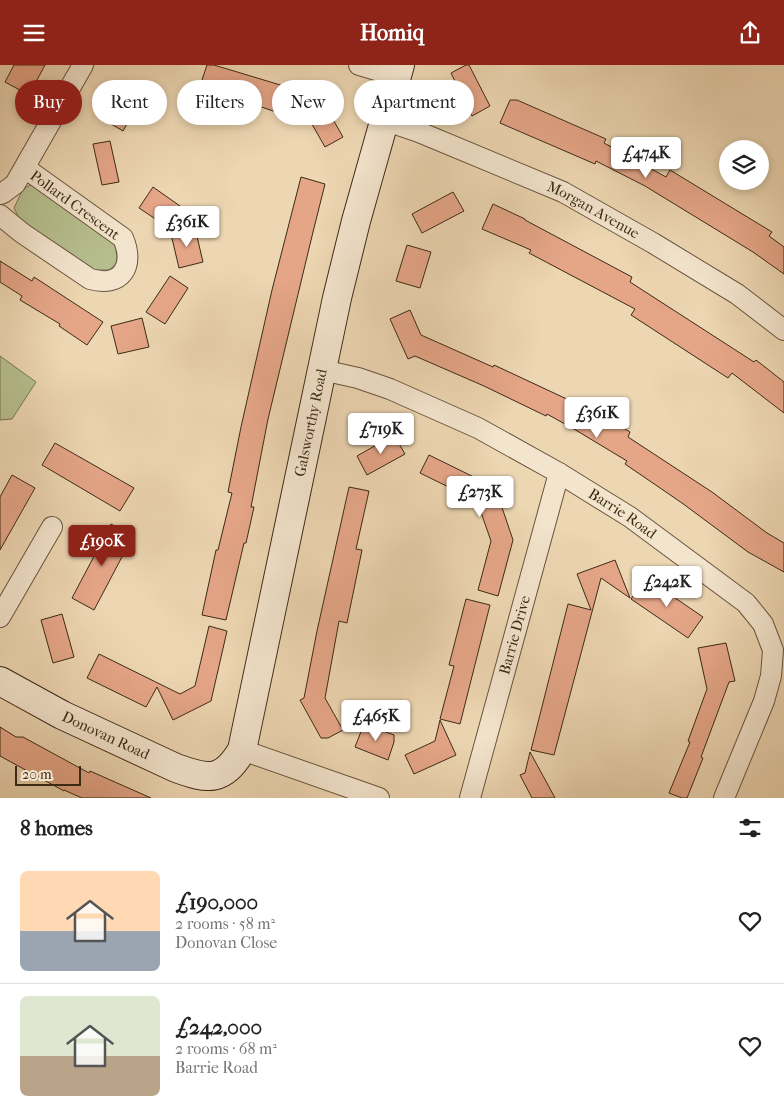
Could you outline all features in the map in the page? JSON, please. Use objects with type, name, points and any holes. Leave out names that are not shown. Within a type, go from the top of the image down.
[{"type":"street","name":"Pollard Crescent","points":[[0,194],[15,184],[83,65]]},
{"type":"street","points":[[358,65],[398,71]]},
{"type":"street","name":"Galsworthy Road","points":[[217,775],[233,764],[242,750],[337,298],[383,125]]},
{"type":"street","name":"Morgan Avenue","points":[[399,125],[563,192],[653,243],[737,294],[784,330]]},
{"type":"street","name":"Pollard Crescent","points":[[0,215],[22,233],[90,279],[102,282],[114,280],[123,272],[128,261],[128,249],[123,238],[24,168]]},
{"type":"street","name":"Barrie Road","points":[[322,370],[358,378],[390,389],[478,428],[559,473],[630,517],[746,603],[763,624],[773,650],[771,676],[764,701],[724,798]]},
{"type":"street","name":"Barrie Drive","points":[[470,798],[559,473]]},
{"type":"street","points":[[0,617],[52,527]]},
{"type":"street","name":"Donovan Road","points":[[0,681],[62,715],[176,769],[192,774],[217,775]]},
{"type":"street","points":[[242,750],[379,798]]},
{"type":"green space","points":[[30,185],[36,185],[112,239],[119,252],[116,264],[109,270],[94,270],[20,220],[14,208],[23,189]]},
{"type":"green space","points":[[0,356],[36,382],[12,419],[0,420]]},
{"type":"building","points":[[14,65],[45,65],[37,80],[15,80],[15,87],[5,82]]},
{"type":"building","points":[[207,65],[214,65],[272,82],[272,111],[262,107],[262,80],[202,80]]},
{"type":"building","points":[[469,65],[490,106],[474,115],[474,80],[454,80],[451,73]]},
{"type":"building","points":[[510,100],[517,100],[606,139],[604,143],[666,177],[670,170],[772,232],[769,236],[784,247],[784,274],[753,252],[645,186],[596,161],[595,164],[500,123]]},
{"type":"building","points":[[113,125],[126,125],[123,131]]},
{"type":"building","points":[[312,125],[336,125],[343,137],[325,147]]},
{"type":"building","points":[[110,141],[119,182],[102,185],[93,144]]},
{"type":"building","points":[[301,177],[325,184],[268,419],[251,507],[254,507],[226,620],[202,615],[216,550],[218,550],[232,493],[228,492],[241,427],[272,290]]},
{"type":"building","points":[[153,187],[180,206],[166,226],[139,208]]},
{"type":"building","points":[[453,192],[464,211],[422,233],[412,214]]},
{"type":"building","points":[[493,204],[525,219],[632,277],[630,282],[754,362],[756,360],[784,382],[784,413],[732,373],[728,378],[631,315],[635,309],[529,253],[531,250],[482,229]]},
{"type":"building","points":[[195,228],[203,262],[179,268],[171,234]]},
{"type":"building","points":[[407,245],[431,252],[420,288],[396,281]]},
{"type":"building","points":[[0,261],[32,281],[34,277],[103,322],[87,345],[59,326],[60,324],[20,300],[22,296],[0,282]]},
{"type":"building","points":[[170,276],[188,288],[165,324],[146,312]]},
{"type":"building","points":[[410,310],[421,335],[493,367],[494,365],[571,401],[573,398],[630,432],[628,437],[712,492],[767,533],[784,543],[784,572],[748,552],[625,464],[627,461],[574,429],[547,414],[546,416],[415,356],[408,359],[390,319]]},
{"type":"building","points":[[142,318],[149,347],[118,354],[111,326]]},
{"type":"building","points":[[394,435],[405,454],[367,475],[357,456]]},
{"type":"building","points":[[55,443],[134,488],[120,511],[42,465]]},
{"type":"building","points":[[429,455],[486,483],[493,481],[513,540],[498,596],[478,590],[491,541],[477,501],[420,473]]},
{"type":"building","points":[[12,475],[35,488],[0,550],[0,497]]},
{"type":"building","points":[[349,487],[369,491],[356,549],[362,550],[347,623],[339,621],[325,698],[343,730],[328,738],[321,738],[300,700],[304,698]]},
{"type":"building","points":[[111,524],[133,536],[94,610],[72,598]]},
{"type":"building","points":[[615,560],[630,598],[601,578],[554,755],[531,750],[568,604],[591,610],[577,574]]},
{"type":"building","points":[[646,578],[703,617],[688,638],[631,599]]},
{"type":"building","points":[[466,599],[490,605],[460,724],[440,719],[454,666],[449,665]]},
{"type":"building","points":[[62,614],[74,657],[53,663],[41,620]]},
{"type":"building","points":[[209,626],[227,631],[211,701],[173,720],[157,687],[146,707],[87,678],[99,654],[180,694],[195,686]]},
{"type":"building","points":[[726,643],[735,681],[729,682],[687,798],[682,798],[669,793],[690,742],[688,741],[707,689],[698,648]]},
{"type":"building","points":[[440,720],[456,755],[414,774],[405,755],[435,741]]},
{"type":"building","points":[[364,724],[394,735],[394,742],[388,760],[355,747]]},
{"type":"building","points":[[0,727],[16,737],[23,737],[89,773],[90,771],[151,798],[82,798],[64,791],[0,756]]},
{"type":"building","points":[[530,752],[555,798],[532,798],[520,775],[525,773]]}]
